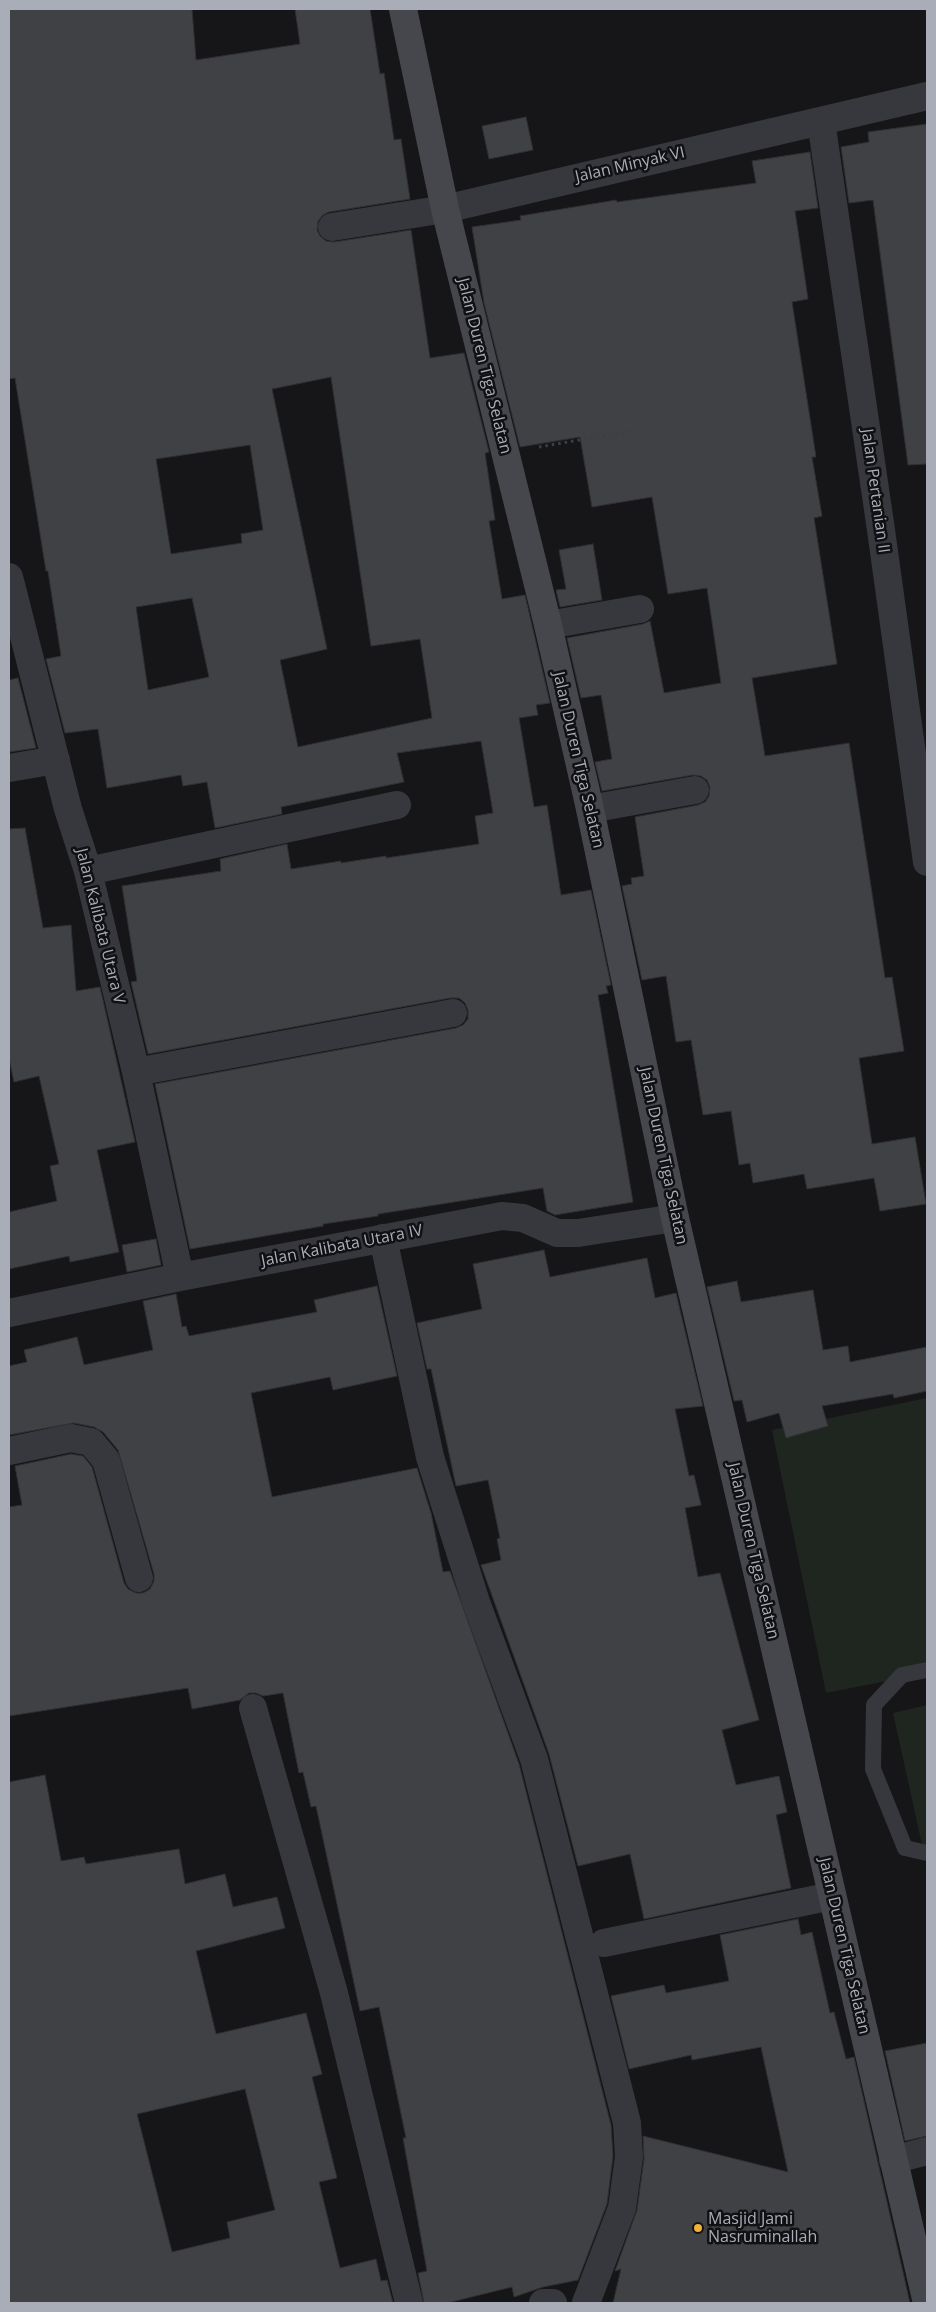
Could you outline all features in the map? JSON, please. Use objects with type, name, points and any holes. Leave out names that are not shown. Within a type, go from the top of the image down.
[{"type":"street","name":"Jalan Duren Tiga Selatan","points":[[403,9],[445,209],[548,625],[590,809],[676,1218],[927,2303]]},
{"type":"street","name":"Jalan Minyak VI","points":[[332,227],[445,209],[927,96]]},
{"type":"street","name":"Jalan Pertanian II","points":[[821,121],[880,520],[927,862]]},
{"type":"street","name":"Jalan Kalibata Utara V","points":[[9,577],[56,760],[88,871],[136,1072],[180,1277]]},
{"type":"street","points":[[548,625],[640,609]]},
{"type":"street","points":[[9,768],[56,760]]},
{"type":"street","points":[[590,809],[695,790]]},
{"type":"street","points":[[88,871],[397,805]]},
{"type":"street","points":[[136,1072],[453,1013]]},
{"type":"street","name":"Jalan Kalibata Utara IV","points":[[9,1313],[180,1277],[502,1216],[523,1218],[557,1233],[578,1233],[676,1218]]},
{"type":"street","points":[[383,1238],[430,1457],[476,1602],[534,1759],[627,2123],[629,2157],[622,2208],[586,2303]]},
{"type":"street","points":[[9,1451],[71,1438],[91,1442],[106,1460],[139,1578]]},
{"type":"street","points":[[254,1708],[334,1993],[409,2303]]},
{"type":"street","points":[[604,1944],[832,1896]]},
{"type":"street","points":[[893,2160],[927,2151]]},
{"type":"street","points":[[543,2303],[553,2303]]},
{"type":"lane","points":[[927,1670],[902,1675],[874,1705],[874,1769],[905,1848],[927,1853]]},
{"type":"path","points":[[506,453],[630,431]]},
{"type":"shaded area","points":[[927,1398],[927,1673],[826,1693],[772,1430]]},
{"type":"shaded area","points":[[927,1705],[927,1854],[924,1854],[893,1713]]},
{"type":"building","points":[[9,9],[192,9],[196,60],[300,44],[295,9],[370,9],[380,74],[384,73],[394,140],[401,139],[410,199],[329,212],[318,221],[317,230],[326,241],[334,242],[411,230],[430,358],[464,353],[489,452],[485,453],[495,520],[489,521],[502,599],[525,595],[550,703],[536,705],[538,715],[519,718],[534,807],[547,805],[561,895],[591,890],[611,985],[606,986],[608,993],[598,995],[633,1202],[555,1215],[547,1211],[543,1188],[378,1214],[378,1216],[323,1224],[323,1226],[190,1249],[155,1084],[456,1028],[463,1025],[468,1019],[468,1010],[465,1003],[459,998],[450,998],[148,1054],[131,982],[137,981],[122,886],[221,871],[220,859],[287,844],[291,869],[341,861],[341,863],[386,856],[386,858],[479,844],[475,816],[493,813],[481,741],[397,753],[404,782],[281,807],[282,814],[215,828],[207,782],[183,786],[181,775],[107,788],[98,729],[65,733],[46,659],[61,656],[15,378],[9,379]],"holes":[[[331,377],[371,646],[420,639],[432,718],[298,747],[280,660],[327,649],[272,389]],[[250,445],[263,530],[241,534],[242,543],[171,554],[156,459]],[[192,598],[209,677],[148,690],[136,607]]]},
{"type":"building","points":[[526,117],[533,150],[489,159],[482,126]]},
{"type":"building","points":[[927,124],[927,464],[908,465],[873,200],[849,203],[841,147],[869,142],[868,132]]},
{"type":"building","points":[[810,152],[818,208],[795,211],[808,299],[792,302],[816,457],[812,457],[822,516],[814,518],[837,664],[752,678],[765,756],[849,743],[885,978],[892,977],[904,1051],[859,1058],[872,1144],[915,1137],[926,1204],[880,1211],[874,1178],[807,1189],[804,1174],[753,1183],[750,1163],[739,1165],[731,1111],[703,1115],[691,1040],[676,1042],[666,976],[642,980],[622,886],[632,884],[631,878],[644,876],[635,817],[698,805],[705,802],[709,796],[710,787],[707,780],[701,776],[693,775],[602,791],[595,762],[612,759],[601,695],[581,698],[567,638],[643,624],[650,621],[664,693],[721,683],[707,588],[668,594],[652,497],[592,507],[580,437],[520,447],[484,303],[472,227],[521,220],[520,216],[616,200],[617,202],[756,183],[752,161]]},
{"type":"building","points":[[593,544],[602,600],[560,607],[556,590],[566,589],[559,550]]},
{"type":"building","points":[[18,678],[36,748],[9,752],[9,680]]},
{"type":"building","points":[[25,828],[43,928],[71,925],[76,991],[100,987],[135,1142],[97,1150],[119,1252],[70,1262],[69,1256],[9,1269],[9,1212],[57,1201],[50,1166],[59,1164],[39,1076],[14,1082],[9,1058],[9,829]]},
{"type":"building","points":[[156,1239],[161,1265],[127,1272],[122,1245]]},
{"type":"building","points":[[544,1250],[550,1277],[647,1258],[655,1298],[676,1293],[703,1406],[675,1409],[689,1476],[694,1475],[701,1505],[685,1508],[698,1577],[720,1573],[759,1720],[722,1730],[736,1785],[779,1776],[787,1812],[776,1815],[791,1888],[644,1919],[630,1854],[578,1866],[549,1754],[481,1565],[501,1560],[497,1539],[500,1538],[488,1480],[456,1486],[431,1369],[427,1369],[417,1323],[482,1309],[473,1264]]},
{"type":"building","points":[[737,1281],[741,1302],[813,1290],[823,1350],[848,1346],[850,1362],[927,1347],[927,1391],[894,1398],[893,1394],[822,1406],[828,1426],[786,1438],[779,1413],[747,1422],[742,1400],[734,1401],[707,1287]]},
{"type":"building","points":[[377,1286],[397,1376],[333,1390],[330,1377],[251,1393],[272,1497],[417,1468],[431,1513],[443,1572],[450,1571],[519,1764],[611,2125],[613,2156],[607,2204],[578,2280],[543,2287],[514,2297],[512,2287],[447,2303],[424,2303],[418,2273],[427,2271],[403,2138],[406,2138],[379,2007],[360,2011],[316,1806],[311,1807],[303,1772],[299,1773],[283,1693],[263,1696],[249,1693],[240,1700],[192,1709],[188,1688],[9,1716],[9,1507],[22,1505],[15,1466],[71,1454],[83,1456],[92,1467],[124,1583],[128,1589],[136,1593],[143,1593],[150,1589],[154,1581],[154,1574],[118,1450],[103,1432],[94,1427],[74,1423],[9,1435],[9,1366],[27,1362],[24,1350],[77,1337],[84,1365],[153,1350],[143,1301],[176,1294],[182,1327],[186,1326],[189,1336],[317,1312],[314,1300]]},
{"type":"building","points":[[45,1775],[61,1861],[84,1857],[86,1864],[179,1849],[185,1884],[225,1874],[233,1907],[277,1897],[285,1928],[196,1951],[216,2034],[306,2013],[322,2074],[312,2077],[337,2178],[319,2182],[340,2268],[376,2259],[381,2281],[387,2280],[393,2303],[9,2303],[9,1782]],"holes":[[[245,2089],[275,2210],[227,2222],[230,2238],[172,2252],[137,2114]]]},
{"type":"building","points":[[798,1919],[801,1935],[812,1932],[830,2013],[834,2012],[846,2059],[854,2057],[910,2303],[613,2303],[621,2269],[615,2271],[637,2210],[644,2159],[643,2136],[788,2172],[761,2047],[692,2060],[691,2055],[629,2069],[611,1996],[664,1985],[666,1993],[729,1981],[720,1935]]},
{"type":"building","points":[[927,2043],[927,2136],[905,2141],[885,2051]]},
{"type":"place","name":"Masjid Jami Nasruminallah","points":[[698,2228]]}]
